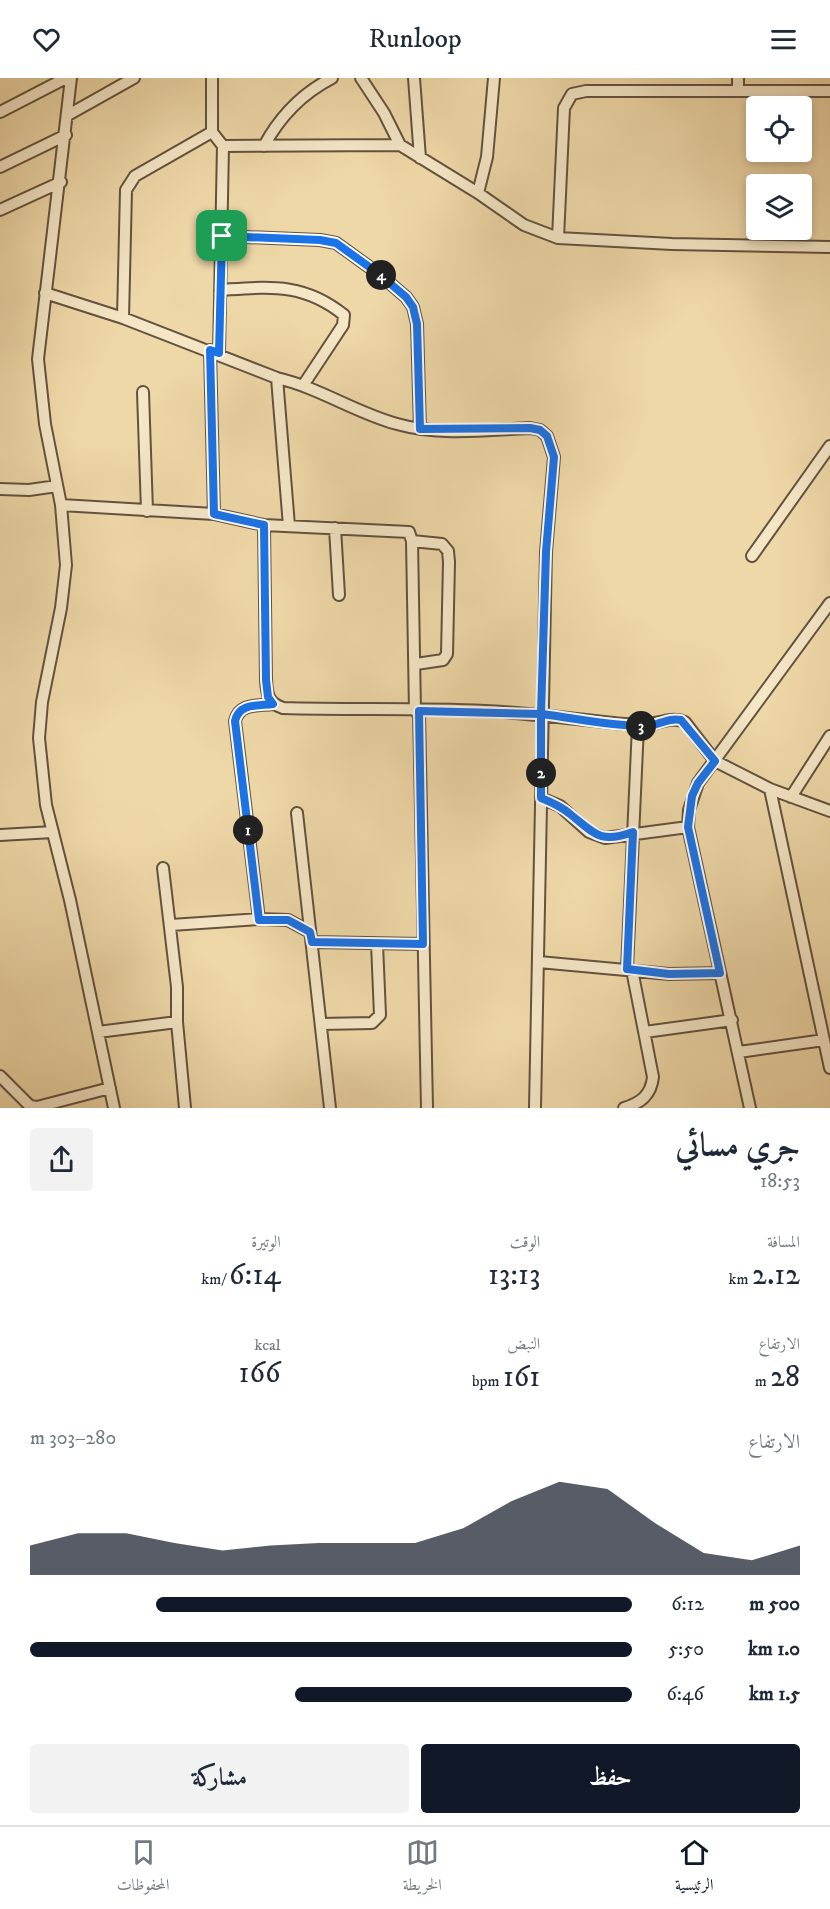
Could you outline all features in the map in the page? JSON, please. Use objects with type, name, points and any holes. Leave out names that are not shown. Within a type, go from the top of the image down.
[{"type":"street","points":[[0,112],[66,78]]},
{"type":"street","points":[[71,78],[61,182],[38,359],[45,424],[61,505],[65,548],[65,585],[39,725],[43,786],[114,1108]]},
{"type":"street","points":[[68,116],[134,78]]},
{"type":"street","points":[[212,78],[212,132],[223,146],[220,290],[214,352],[214,514]]},
{"type":"street","points":[[264,146],[273,127],[290,109],[332,78]]},
{"type":"street","points":[[362,78],[400,144],[524,225],[558,238],[672,244],[830,247]]},
{"type":"street","points":[[414,78],[420,158]]},
{"type":"street","points":[[478,193],[487,157],[494,78]]},
{"type":"street","points":[[738,78],[738,91]]},
{"type":"street","points":[[558,238],[564,108],[572,94],[586,91],[830,91]]},
{"type":"street","points":[[123,318],[126,190],[135,176],[212,132]]},
{"type":"street","points":[[0,167],[66,135]]},
{"type":"street","points":[[223,146],[400,144]]},
{"type":"street","points":[[0,210],[61,182]]},
{"type":"street","points":[[222,236],[320,240],[336,243],[406,297],[413,307],[417,324],[420,429]]},
{"type":"street","points":[[220,290],[299,290],[321,299],[344,315],[343,325],[304,384]]},
{"type":"street","points":[[45,293],[123,318],[278,378],[304,384],[381,419],[420,429],[530,428],[540,430],[552,445],[554,457],[546,552],[541,714],[535,1108]]},
{"type":"street","points":[[278,378],[289,526]]},
{"type":"street","points":[[143,392],[147,511]]},
{"type":"street","points":[[752,556],[830,446]]},
{"type":"street","points":[[0,489],[29,490],[57,486]]},
{"type":"street","points":[[61,505],[214,514],[264,525],[409,532],[412,541],[416,664],[427,1108]]},
{"type":"street","points":[[264,525],[266,680],[268,697],[273,704]]},
{"type":"street","points":[[335,528],[339,595]]},
{"type":"street","points":[[412,541],[442,544],[447,551],[449,562],[447,654],[443,660],[416,664]]},
{"type":"street","points":[[750,1108],[688,827],[692,796],[698,783],[830,604]]},
{"type":"street","points":[[259,920],[235,721],[236,714],[243,708],[273,704],[283,708],[541,714],[638,726],[656,725],[671,719],[685,722],[715,761],[770,789],[830,811]]},
{"type":"street","points":[[624,1108],[644,1099],[652,1085],[653,1067],[629,970],[638,726]]},
{"type":"street","points":[[791,797],[830,736]]},
{"type":"street","points":[[770,789],[830,1068]]},
{"type":"street","points":[[541,798],[560,806],[596,835],[615,838],[633,832],[688,827]]},
{"type":"street","points":[[297,813],[330,1108]]},
{"type":"street","points":[[0,835],[53,832]]},
{"type":"street","points":[[163,867],[171,926],[177,1022],[186,1108]]},
{"type":"street","points":[[171,926],[288,920],[311,937],[377,944],[423,944]]},
{"type":"street","points":[[321,1024],[372,1023],[378,1020],[380,1015],[377,944]]},
{"type":"street","points":[[539,962],[676,975],[720,973]]},
{"type":"street","points":[[645,1032],[732,1020]]},
{"type":"street","points":[[98,1032],[177,1022]]},
{"type":"street","points":[[739,1052],[824,1040]]},
{"type":"street","points":[[0,1076],[30,1106],[37,1107],[110,1088]]},
{"type":"route","points":[[222,236],[219,353],[210,350],[214,514],[264,525],[266,691],[273,704],[243,708],[236,714],[235,721],[259,920],[288,920],[310,932],[312,942],[423,944],[419,711],[541,714],[541,798],[560,806],[596,835],[615,838],[633,832],[627,969],[684,975],[720,973],[688,827],[692,796],[698,783],[715,761],[685,722],[681,720],[671,719],[656,725],[638,726],[541,714],[546,552],[554,457],[552,445],[547,436],[540,430],[530,428],[420,429],[417,324],[413,307],[406,297],[336,243],[320,240],[222,236]]}]
